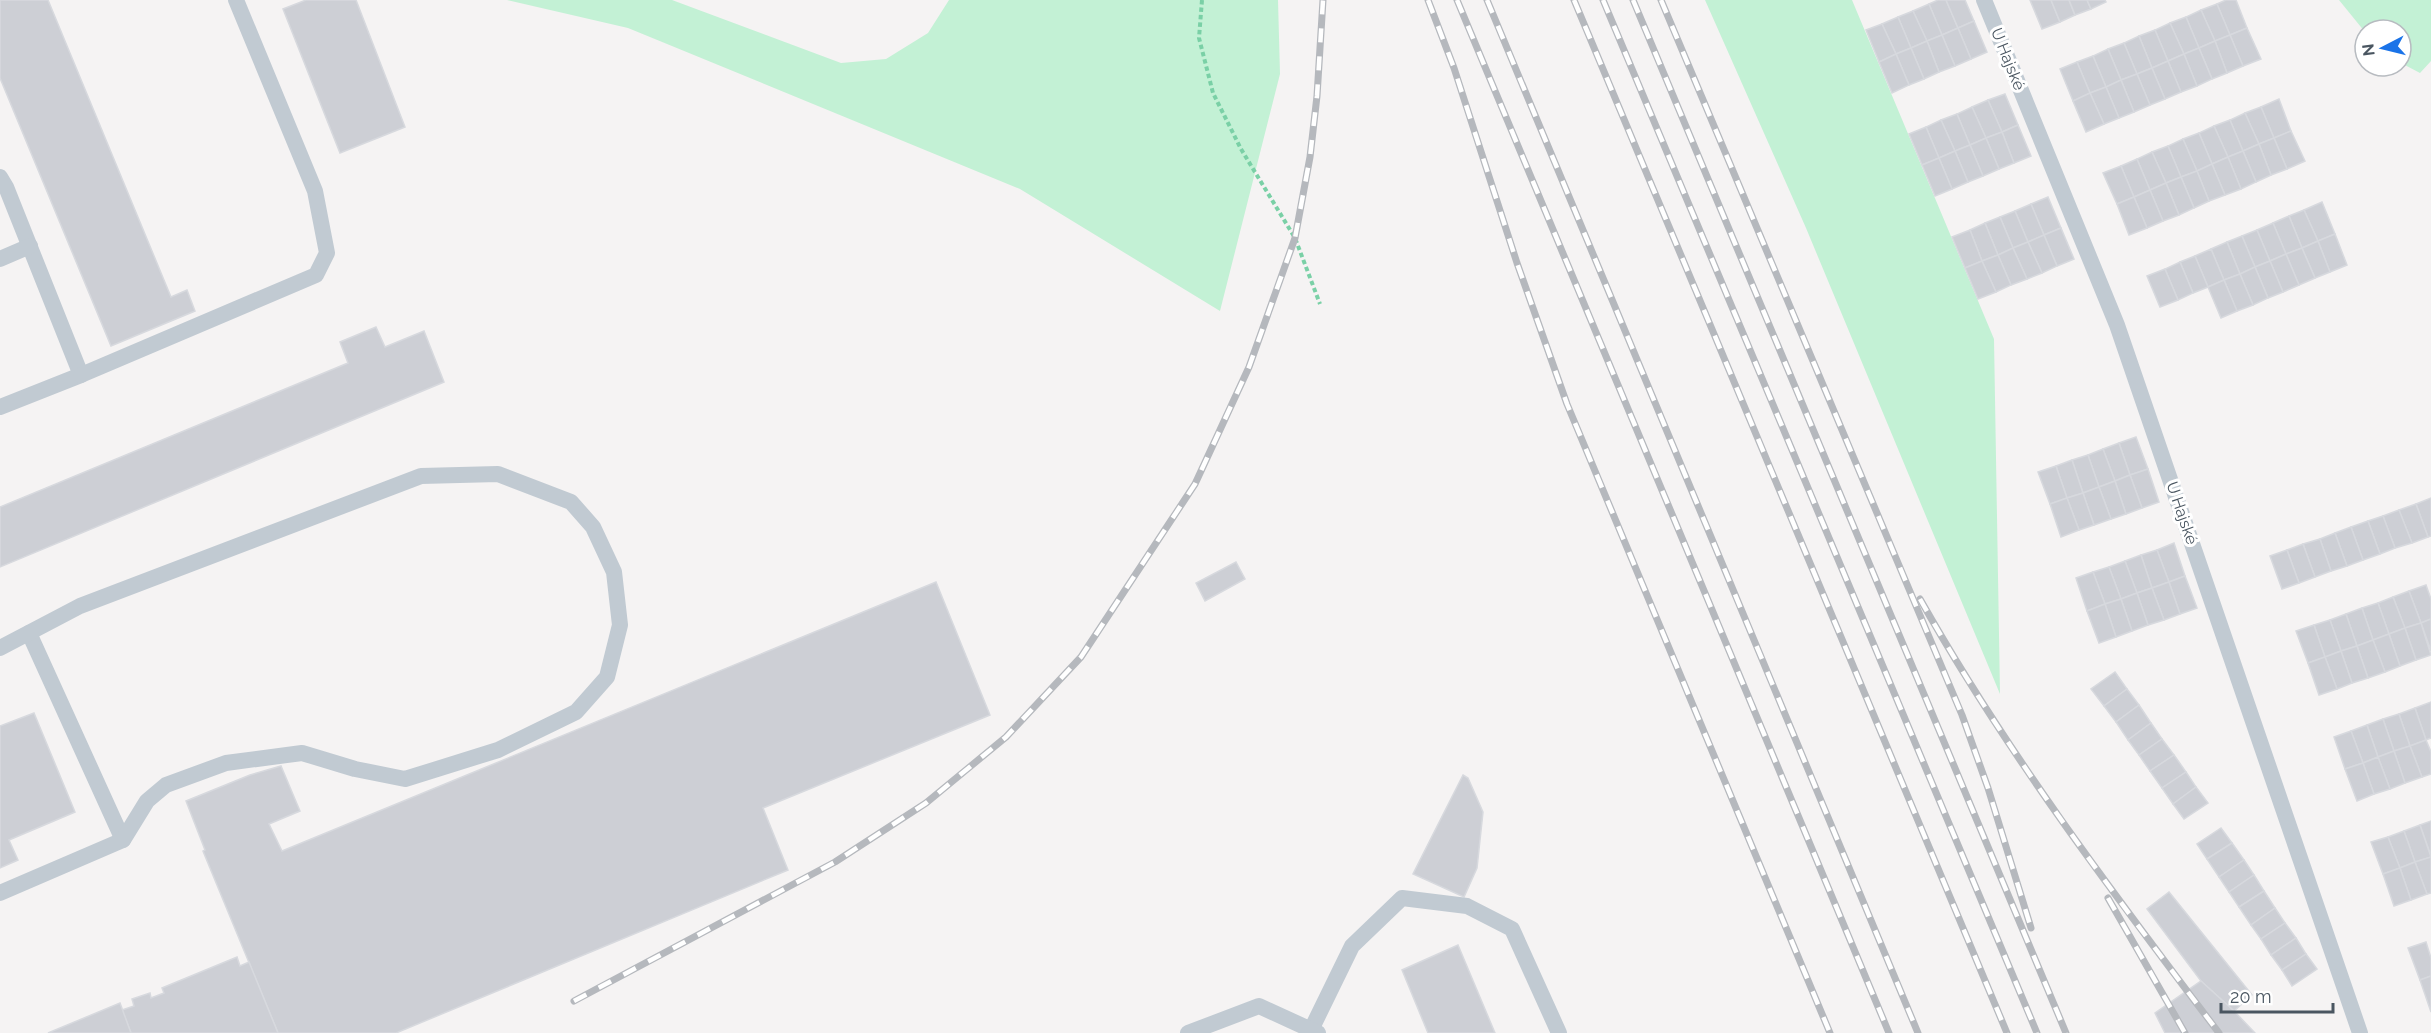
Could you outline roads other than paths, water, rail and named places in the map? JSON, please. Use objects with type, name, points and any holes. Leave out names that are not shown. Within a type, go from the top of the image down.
[{"type":"lane","points":[[0,407],[316,275],[327,253],[315,191],[236,0]]},
{"type":"lane","name":"U Hajské","points":[[1984,0],[2117,324],[2360,1033]]},
{"type":"lane","points":[[0,177],[6,186],[81,375]]},
{"type":"lane","points":[[0,259],[30,246]]},
{"type":"lane","points":[[0,648],[80,606],[421,476],[498,474],[571,502],[593,527],[614,572],[620,625],[607,677],[576,712],[498,750],[405,779],[355,769],[302,753],[226,763],[166,785],[147,801],[123,840],[0,893]]},
{"type":"lane","points":[[29,633],[123,840]]},
{"type":"lane","points":[[1188,1033],[1259,1006],[1314,1031],[1352,946],[1402,898],[1467,906],[1512,929],[1559,1033]]},
{"type":"railway","points":[[574,1001],[835,862],[926,803],[1006,737],[1081,657],[1195,484],[1249,367],[1295,238],[1310,157],[1317,96],[1323,0]]},
{"type":"railway","points":[[1428,0],[1454,68],[1517,263],[1567,404],[1830,1033]]},
{"type":"railway","points":[[1457,0],[1889,1033]]},
{"type":"railway","points":[[1487,0],[1918,1033]]},
{"type":"railway","points":[[1574,0],[2007,1033]]},
{"type":"railway","points":[[1603,0],[2037,1033]]},
{"type":"railway","points":[[1633,0],[2066,1033]]},
{"type":"railway","points":[[1661,0],[1962,715],[1988,788],[2031,928]]},
{"type":"railway","points":[[1920,599],[1953,656],[2024,767],[2100,874],[2219,1033]]},
{"type":"railway","points":[[2108,898],[2185,1033]]}]
